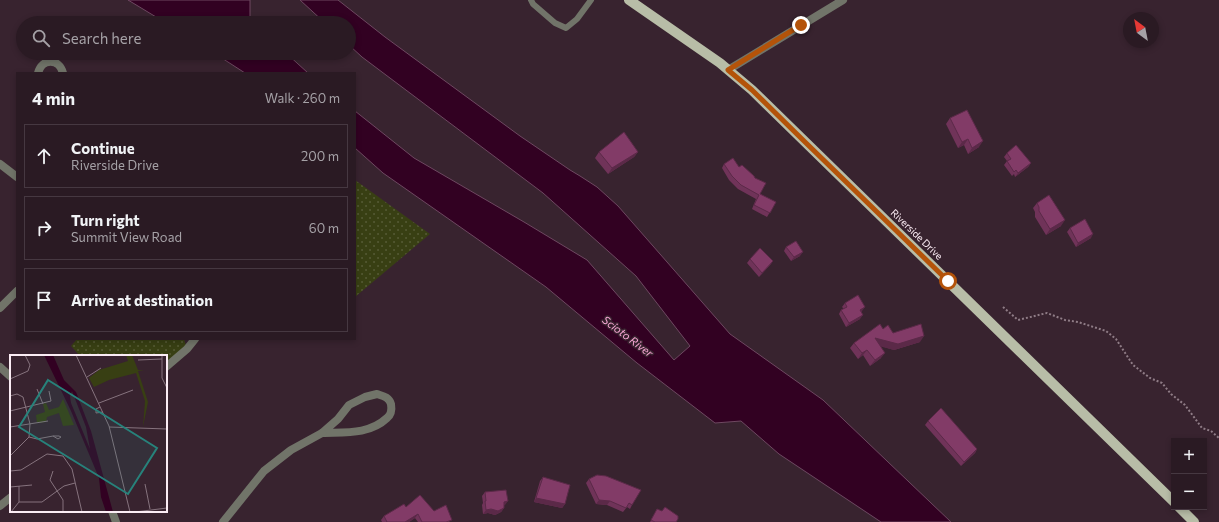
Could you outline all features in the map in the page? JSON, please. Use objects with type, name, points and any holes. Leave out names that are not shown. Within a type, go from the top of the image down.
[{"type":"main road","name":"Riverside Drive","points":[[629,0],[699,48],[752,90],[1171,499]]},
{"type":"main road","points":[[1182,510],[1194,522]]},
{"type":"street","points":[[728,70],[843,0]]},
{"type":"street","points":[[38,72],[43,64],[51,62],[58,65],[63,72]]},
{"type":"street","points":[[0,164],[16,176]]},
{"type":"street","points":[[0,308],[16,292]]},
{"type":"street","points":[[167,366],[186,350],[194,340]]},
{"type":"street","points":[[0,366],[10,377]]},
{"type":"street","points":[[223,522],[264,471],[291,450],[322,433],[338,419],[350,405],[365,396],[377,394],[384,396],[390,401],[392,408],[390,416],[382,423],[370,429],[322,433]]},
{"type":"street","points":[[0,506],[10,498]]},
{"type":"street","points":[[112,512],[116,522]]},
{"type":"lane","points":[[531,0],[533,4],[554,23],[566,28],[577,19],[591,0]]},
{"type":"path","points":[[1003,307],[1018,320],[1047,313],[1065,320],[1078,322],[1106,331],[1116,339],[1133,365],[1150,378],[1162,383],[1171,394],[1185,405],[1202,428],[1211,431],[1219,438]]},
{"type":"green space","points":[[356,181],[430,234],[356,296]]},
{"type":"green space","points":[[76,340],[184,340],[187,349],[167,366],[167,355],[79,355],[71,346]]},
{"type":"water","points":[[128,0],[250,0],[250,16],[154,16]]},
{"type":"water","name":"Scioto River","points":[[300,0],[338,0],[385,37],[520,136],[597,187],[618,206],[730,334],[823,400],[951,522],[881,522],[779,454],[741,421],[715,423],[637,363],[546,287],[383,173],[356,149],[356,112],[414,158],[587,260],[674,360],[690,346],[636,276],[543,193],[356,51],[356,16],[317,16]]},
{"type":"water","points":[[225,60],[294,60],[307,72],[243,72]]},
{"type":"building","points":[[967,110],[983,141],[972,148],[968,139],[962,142],[950,118]]},
{"type":"building","points":[[624,132],[638,152],[612,168],[599,152]]},
{"type":"building","points":[[1016,145],[1031,163],[1018,173],[1016,170],[1014,172],[1007,161],[1011,159],[1007,153]]},
{"type":"building","points":[[733,158],[739,167],[742,165],[755,178],[766,183],[760,194],[776,202],[770,213],[754,205],[759,195],[741,185],[732,176],[724,164]]},
{"type":"building","points":[[1049,195],[1065,220],[1050,229],[1039,211],[1037,203]]},
{"type":"building","points":[[1085,219],[1093,234],[1078,243],[1070,228]]},
{"type":"building","points":[[796,241],[803,252],[794,257],[786,247]]},
{"type":"building","points":[[760,248],[773,261],[762,273],[750,259]]},
{"type":"building","points":[[858,295],[865,307],[860,310],[863,315],[849,323],[841,310],[847,307],[845,303]]},
{"type":"building","points":[[880,324],[883,329],[888,325],[893,333],[921,324],[924,336],[898,344],[875,338],[885,353],[875,360],[867,350],[862,353],[854,343]]},
{"type":"building","points":[[941,408],[977,449],[964,462],[928,421]]},
{"type":"building","points":[[597,475],[606,476],[641,490],[632,505],[629,503],[626,508],[610,501],[599,500],[589,479]]},
{"type":"building","points":[[543,477],[570,485],[565,504],[536,498]]},
{"type":"building","points":[[506,490],[508,501],[504,502],[504,508],[498,511],[491,509],[486,510],[485,492]]},
{"type":"building","points":[[420,495],[434,511],[446,505],[452,520],[446,522],[422,522],[418,514],[405,522],[387,522],[384,516],[404,504],[406,507]]},
{"type":"building","points":[[665,507],[678,516],[676,522],[655,522],[651,520],[657,509],[662,511]]},
{"type":"route","points":[[801,25],[728,70],[752,90],[948,281]]}]
